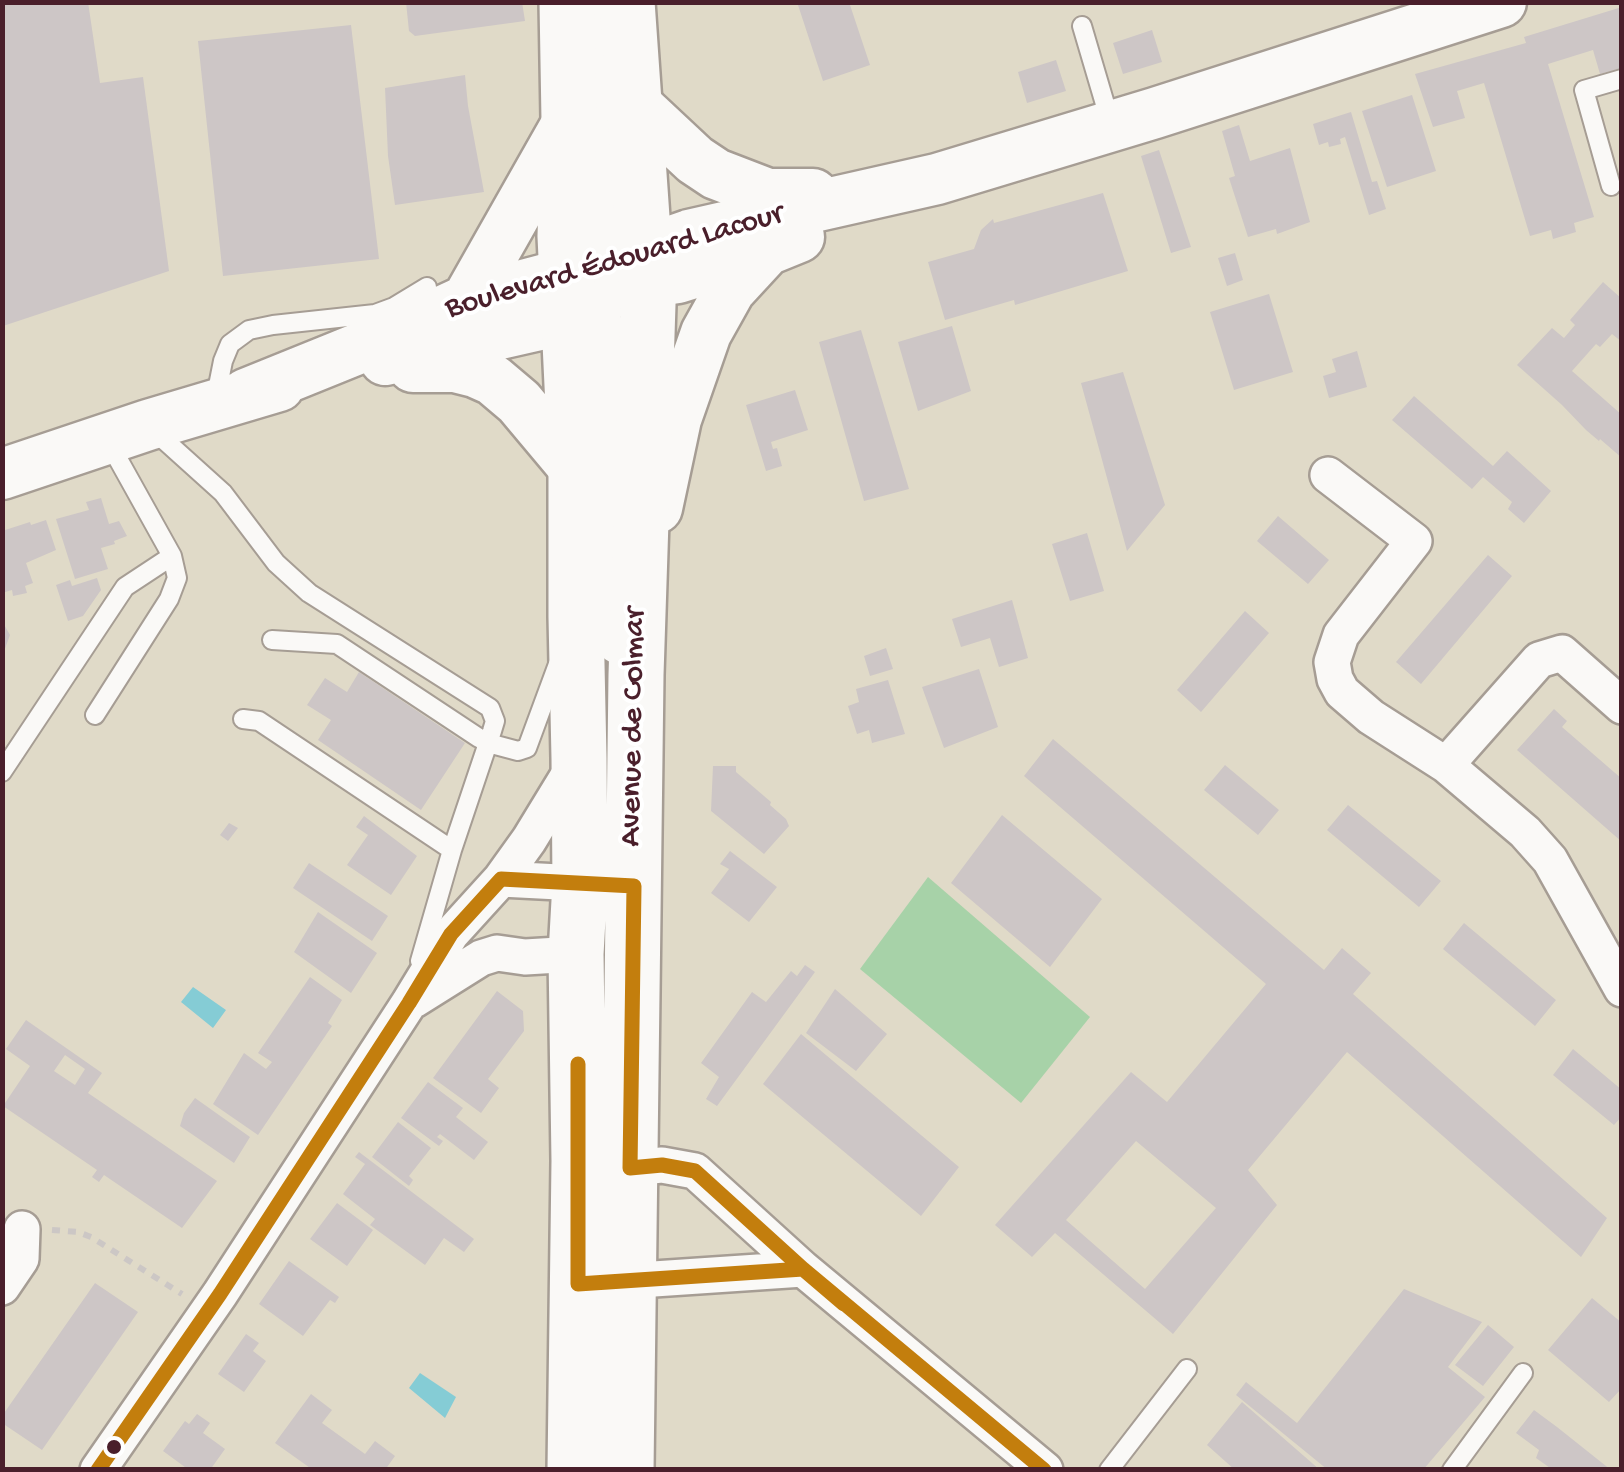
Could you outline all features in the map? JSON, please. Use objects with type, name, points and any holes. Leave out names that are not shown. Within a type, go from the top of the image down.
[{"type":"main road","points":[[567,2],[565,195],[607,290]]},
{"type":"main road","points":[[593,2],[607,290]]},
{"type":"main road","points":[[626,2],[633,102],[607,290],[604,342],[612,588],[622,652],[636,675]]},
{"type":"main road","name":"Boulevard Édouard Lacour","points":[[230,399],[540,324],[607,290],[688,234],[937,179],[1500,2]]},
{"type":"main road","points":[[633,102],[695,160],[716,174],[768,194],[826,194],[937,179]]},
{"type":"main road","points":[[451,294],[568,120]]},
{"type":"main road","name":"Boulevard Édouard Lacour","points":[[2,474],[230,399],[387,337],[451,294],[701,286],[767,250],[937,179]]},
{"type":"main road","points":[[638,591],[676,419],[706,333],[730,290],[767,250]]},
{"type":"main road","name":"Avenue de Colmar","points":[[607,290],[576,470],[578,1216],[603,1283],[626,1470]]},
{"type":"main road","name":"Avenue de Colmar","points":[[575,1470],[603,1283],[630,1168],[636,675],[648,359],[607,290]]},
{"type":"main road","points":[[230,399],[300,390],[413,367],[475,372],[515,397],[576,470]]},
{"type":"street","points":[[1328,475],[1414,541],[1341,634],[1332,662],[1335,680],[1342,692],[1370,717],[1446,765],[1525,832],[1550,860],[1622,989]]},
{"type":"street","points":[[1446,765],[1539,660],[1562,653],[1622,706]]},
{"type":"street","points":[[100,1469],[208,1311],[450,934],[501,879],[530,840],[579,758]]},
{"type":"street","points":[[501,879],[634,886]]},
{"type":"street","points":[[408,1003],[481,958],[497,953],[525,957],[576,954]]},
{"type":"street","points":[[578,1216],[630,1168],[662,1165],[694,1171],[803,1269],[1045,1470]]},
{"type":"street","points":[[2,1287],[21,1259],[22,1229]]},
{"type":"street","points":[[603,1283],[803,1269]]},
{"type":"lane","points":[[1082,26],[1112,127]]},
{"type":"lane","points":[[1611,186],[1584,90],[1622,79]]},
{"type":"lane","points":[[95,715],[169,599],[178,578],[127,432]]},
{"type":"lane","points":[[127,432],[223,493],[276,563],[309,592],[490,708],[494,721],[488,744],[452,850],[408,1003]]},
{"type":"lane","points":[[2,772],[124,587],[172,556]]},
{"type":"lane","points":[[272,640],[337,644],[488,744],[518,751],[527,748],[576,617]]},
{"type":"lane","points":[[243,719],[259,721],[452,850]]},
{"type":"lane","points":[[1109,1470],[1187,1369]]},
{"type":"lane","points":[[1452,1470],[1523,1374]]},
{"type":"path","points":[[22,1229],[78,1232],[91,1237],[208,1311]]},
{"type":"green space","points":[[928,877],[1090,1017],[1021,1103],[860,969]]},
{"type":"water","points":[[193,987],[226,1010],[213,1028],[181,1002]]},
{"type":"water","points":[[420,1373],[456,1397],[445,1418],[409,1388]]},
{"type":"building","points":[[2,2],[88,2],[100,83],[143,77],[169,271],[3,326]]},
{"type":"building","points":[[406,2],[522,2],[525,21],[415,36],[409,31]]},
{"type":"building","points":[[797,2],[849,2],[870,65],[823,81]]},
{"type":"building","points":[[1622,7],[1622,68],[1600,74],[1593,50],[1548,64],[1594,217],[1574,223],[1576,232],[1553,239],[1551,230],[1530,236],[1484,83],[1457,91],[1465,118],[1433,127],[1415,74],[1526,43],[1524,37]]},
{"type":"building","points":[[351,25],[379,259],[223,276],[198,41]]},
{"type":"building","points":[[1152,30],[1162,62],[1123,74],[1113,43]]},
{"type":"building","points":[[1056,60],[1066,91],[1027,103],[1018,72]]},
{"type":"building","points":[[465,75],[484,192],[395,205],[385,88]]},
{"type":"building","points":[[1412,95],[1436,171],[1387,187],[1362,111]]},
{"type":"building","points":[[1351,112],[1372,182],[1377,181],[1386,209],[1369,215],[1345,137],[1340,139],[1341,144],[1319,145],[1313,124]]},
{"type":"building","points":[[1239,125],[1250,161],[1290,148],[1310,222],[1277,234],[1276,229],[1248,237],[1229,178],[1235,176],[1222,131]]},
{"type":"building","points":[[1159,150],[1191,247],[1171,253],[1141,156]]},
{"type":"building","points":[[1103,193],[1128,271],[1015,305],[1014,300],[945,320],[928,262],[974,249],[981,230],[993,219],[994,223]]},
{"type":"building","points":[[1235,253],[1243,280],[1227,286],[1218,258]]},
{"type":"building","points":[[1603,282],[1622,299],[1622,342],[1612,334],[1600,347],[1596,344],[1572,371],[1622,415],[1622,458],[1517,365],[1552,328],[1564,338],[1575,325],[1570,320]]},
{"type":"building","points":[[1269,294],[1293,372],[1234,390],[1210,312]]},
{"type":"building","points":[[952,326],[971,391],[918,411],[898,342]]},
{"type":"building","points":[[861,330],[909,489],[864,501],[819,342]]},
{"type":"building","points":[[1357,351],[1367,387],[1329,398],[1323,376],[1336,372],[1332,359]]},
{"type":"building","points":[[1123,372],[1165,505],[1127,551],[1081,383]]},
{"type":"building","points":[[795,390],[808,430],[771,442],[782,466],[766,471],[746,405]]},
{"type":"building","points":[[1414,396],[1493,466],[1507,451],[1551,491],[1524,523],[1508,509],[1512,502],[1483,477],[1472,489],[1392,420]]},
{"type":"building","points":[[101,498],[109,524],[119,521],[127,536],[101,548],[108,569],[75,579],[56,519],[89,510],[86,502]]},
{"type":"building","points":[[1278,516],[1329,560],[1308,584],[1257,541]]},
{"type":"building","points":[[46,520],[56,550],[26,563],[33,583],[25,586],[27,593],[2,593],[2,531]]},
{"type":"building","points":[[1087,533],[1104,591],[1070,601],[1052,544]]},
{"type":"building","points":[[1488,555],[1512,576],[1421,684],[1396,662]]},
{"type":"building","points":[[97,578],[101,590],[83,616],[68,621],[56,585],[70,580],[72,586]]},
{"type":"building","points":[[1012,600],[1028,658],[999,667],[990,638],[961,647],[952,619]]},
{"type":"building","points":[[1245,611],[1269,633],[1201,712],[1177,690]]},
{"type":"building","points":[[2,621],[10,635],[3,654],[2,654]]},
{"type":"building","points":[[886,648],[893,669],[870,676],[864,656]]},
{"type":"building","points":[[979,669],[998,727],[944,748],[922,687]]},
{"type":"building","points":[[359,672],[465,743],[421,810],[318,740],[331,720],[307,705],[325,678],[347,692]]},
{"type":"building","points":[[888,680],[905,734],[872,743],[869,730],[857,734],[848,706],[859,702],[856,689]]},
{"type":"building","points":[[1554,709],[1567,721],[1562,727],[1622,779],[1622,842],[1517,750]]},
{"type":"building","points":[[1053,739],[1324,970],[1342,948],[1371,973],[1353,994],[1607,1218],[1581,1257],[1347,1052],[1248,1170],[1277,1205],[1173,1334],[1055,1233],[1032,1257],[995,1225],[1131,1072],[1167,1102],[1266,984],[1024,776]],"holes":[[[1136,1141],[1216,1208],[1145,1289],[1066,1220]]]},
{"type":"building","points":[[1225,765],[1279,810],[1258,835],[1204,790]]},
{"type":"building","points":[[713,766],[736,766],[736,772],[786,819],[789,826],[764,854],[711,811]]},
{"type":"building","points":[[1348,805],[1441,881],[1419,907],[1327,830]]},
{"type":"building","points":[[1002,815],[1102,899],[1050,967],[951,883]]},
{"type":"building","points":[[364,816],[417,856],[391,895],[347,865],[368,835],[356,827]]},
{"type":"building","points":[[229,823],[238,828],[228,841],[220,835]]},
{"type":"building","points":[[730,851],[777,887],[749,922],[711,893],[729,869],[720,864]]},
{"type":"building","points":[[309,863],[388,916],[372,941],[293,888]]},
{"type":"building","points":[[318,912],[377,953],[351,993],[294,952]]},
{"type":"building","points":[[1464,923],[1556,1000],[1535,1026],[1443,949]]},
{"type":"building","points":[[805,965],[815,972],[717,1106],[706,1099],[719,1077],[701,1063],[752,992],[766,1002],[791,971],[797,976]]},
{"type":"building","points":[[310,977],[342,1000],[328,1023],[332,1026],[258,1135],[213,1104],[244,1053],[266,1069],[272,1062],[258,1053]]},
{"type":"building","points":[[835,989],[887,1034],[856,1071],[806,1033]]},
{"type":"building","points":[[497,991],[523,1011],[524,1031],[488,1079],[499,1088],[481,1113],[433,1078]]},
{"type":"building","points":[[26,1020],[102,1073],[88,1093],[217,1181],[182,1228],[104,1175],[99,1182],[92,1177],[97,1170],[3,1106],[30,1066],[6,1049]],"holes":[[[65,1055],[85,1069],[75,1085],[54,1071]]]},
{"type":"building","points":[[801,1034],[959,1167],[921,1216],[763,1084]]},
{"type":"building","points":[[1573,1049],[1622,1090],[1622,1116],[1614,1125],[1553,1075]]},
{"type":"building","points":[[428,1082],[463,1108],[456,1117],[488,1142],[474,1160],[440,1134],[437,1137],[443,1141],[439,1146],[401,1118]]},
{"type":"building","points":[[195,1098],[250,1137],[234,1163],[180,1126]]},
{"type":"building","points":[[398,1122],[431,1148],[409,1176],[413,1180],[409,1186],[372,1157]]},
{"type":"building","points":[[359,1152],[474,1239],[464,1252],[444,1238],[425,1265],[370,1225],[375,1219],[343,1194],[365,1164],[355,1157]]},
{"type":"building","points":[[337,1203],[373,1230],[347,1266],[310,1239]]},
{"type":"building","points":[[289,1261],[339,1297],[335,1303],[330,1300],[303,1336],[259,1304]]},
{"type":"building","points":[[95,1283],[138,1312],[42,1450],[2,1423],[2,1416]]},
{"type":"building","points":[[1404,1289],[1482,1322],[1448,1367],[1485,1397],[1423,1470],[1328,1470],[1236,1395],[1246,1382],[1297,1423]]},
{"type":"building","points":[[1592,1298],[1622,1323],[1622,1388],[1609,1402],[1548,1350]]},
{"type":"building","points":[[1488,1325],[1514,1347],[1483,1386],[1455,1365]]},
{"type":"building","points":[[246,1334],[259,1343],[253,1351],[266,1361],[244,1392],[218,1374]]},
{"type":"building","points":[[311,1394],[332,1410],[322,1423],[365,1454],[375,1441],[395,1456],[385,1470],[313,1470],[275,1443]]},
{"type":"building","points":[[1242,1402],[1320,1470],[1235,1470],[1207,1445]]},
{"type":"building","points":[[1534,1410],[1611,1470],[1553,1470],[1536,1458],[1539,1450],[1516,1433]]},
{"type":"building","points":[[197,1414],[210,1423],[203,1433],[225,1449],[210,1470],[189,1470],[163,1451],[185,1421],[189,1424]]},
{"type":"transit line","points":[[98,1470],[220,1294],[451,934],[501,879],[634,886],[630,1168],[662,1165],[695,1171],[803,1269],[1044,1470]]},
{"type":"transit line","points":[[578,1064],[578,1284],[803,1269],[844,1304]]}]
